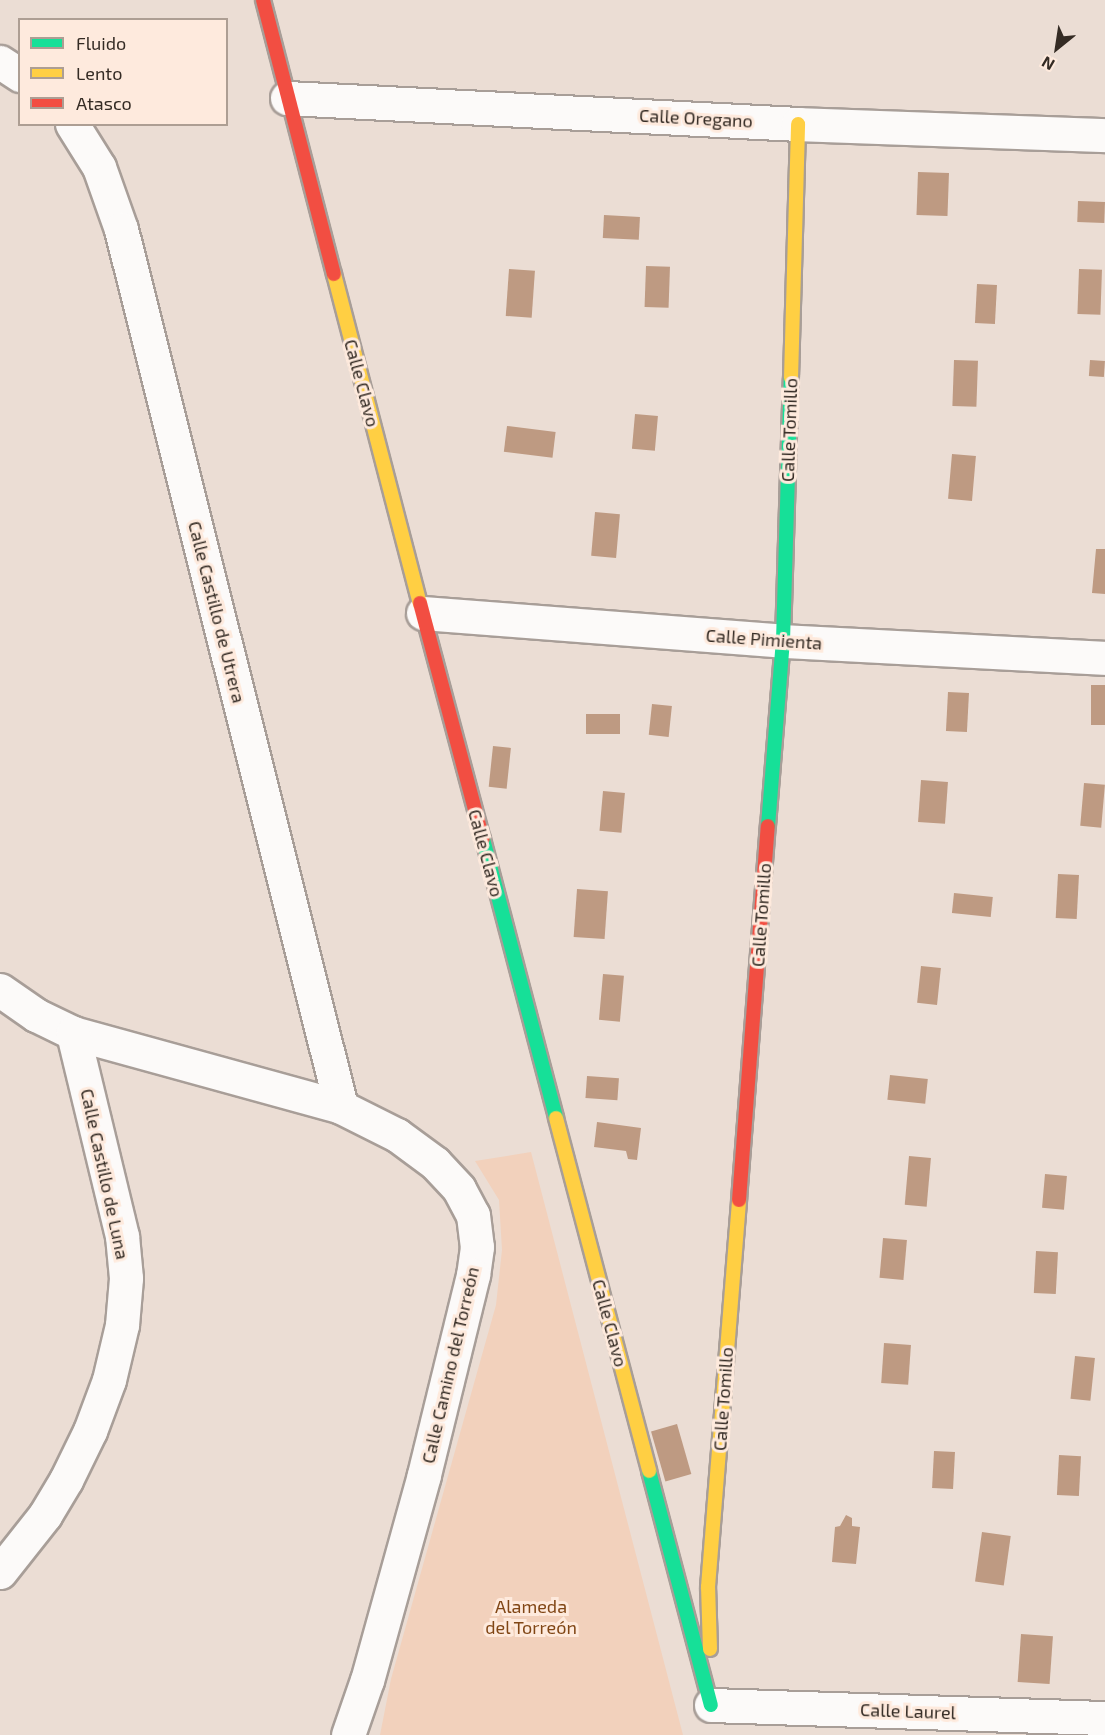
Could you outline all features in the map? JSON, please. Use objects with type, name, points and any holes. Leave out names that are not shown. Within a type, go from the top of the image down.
[{"type":"street","name":"Calle Clavo","points":[[263,0],[286,98],[711,1705]]},
{"type":"street","points":[[0,62],[18,74]]},
{"type":"street","name":"Calle Oregano","points":[[286,98],[798,124],[1105,135]]},
{"type":"street","name":"Calle Tomillo","points":[[711,1705],[708,1587],[783,641],[798,124]]},
{"type":"street","name":"Calle Castillo de Utrera","points":[[73,126],[99,167],[121,229],[341,1107]]},
{"type":"street","name":"Calle Pimienta","points":[[423,613],[783,641],[1105,658]]},
{"type":"street","name":"Calle Camino del Torreón","points":[[0,990],[36,1015],[73,1033],[341,1107],[397,1135],[435,1163],[459,1189],[473,1215],[477,1247],[473,1275],[424,1475],[352,1730]]},
{"type":"street","name":"Calle Castillo de Luna","points":[[0,1572],[45,1515],[66,1480],[90,1431],[109,1380],[122,1325],[126,1278],[122,1236],[73,1033]]},
{"type":"street","name":"Calle Laurel","points":[[711,1705],[1105,1718]]},
{"type":"green space","name":"Alameda del Torreón","points":[[531,1152],[683,1735],[380,1735],[391,1679],[496,1305],[502,1250],[499,1200],[475,1161]]},
{"type":"shaded area","points":[[918,172],[949,173],[947,216],[916,215]]},
{"type":"shaded area","points":[[1078,201],[1105,202],[1104,223],[1077,222]]},
{"type":"shaded area","points":[[604,215],[640,217],[639,240],[603,238]]},
{"type":"shaded area","points":[[646,266],[670,267],[669,308],[645,307]]},
{"type":"shaded area","points":[[509,269],[535,271],[532,318],[506,316]]},
{"type":"shaded area","points":[[1079,269],[1102,270],[1100,315],[1077,314]]},
{"type":"shaded area","points":[[977,284],[997,285],[995,324],[975,323]]},
{"type":"shaded area","points":[[954,360],[978,361],[976,407],[952,406]]},
{"type":"shaded area","points":[[1090,360],[1105,361],[1104,377],[1089,376]]},
{"type":"shaded area","points":[[635,414],[658,416],[655,451],[632,449]]},
{"type":"shaded area","points":[[507,426],[556,432],[552,458],[504,452]]},
{"type":"shaded area","points":[[952,454],[976,456],[972,501],[948,499]]},
{"type":"shaded area","points":[[595,512],[620,514],[616,558],[591,556]]},
{"type":"shaded area","points":[[1096,549],[1105,549],[1105,594],[1092,593]]},
{"type":"shaded area","points":[[1091,685],[1105,685],[1105,725],[1091,725]]},
{"type":"shaded area","points":[[948,692],[969,693],[967,732],[946,731]]},
{"type":"shaded area","points":[[652,704],[672,706],[669,737],[649,735]]},
{"type":"shaded area","points":[[586,714],[620,714],[620,734],[586,734]]},
{"type":"shaded area","points":[[493,746],[511,748],[507,789],[489,787]]},
{"type":"shaded area","points":[[921,780],[948,782],[945,824],[918,822]]},
{"type":"shaded area","points":[[1084,783],[1105,785],[1101,828],[1080,826]]},
{"type":"shaded area","points":[[603,791],[625,793],[621,833],[600,831]]},
{"type":"shaded area","points":[[1058,874],[1079,875],[1077,919],[1056,918]]},
{"type":"shaded area","points":[[577,889],[608,891],[605,939],[574,937]]},
{"type":"shaded area","points":[[954,893],[993,897],[991,917],[952,913]]},
{"type":"shaded area","points":[[921,966],[941,968],[937,1005],[917,1003]]},
{"type":"shaded area","points":[[603,974],[624,976],[620,1022],[599,1020]]},
{"type":"shaded area","points":[[890,1075],[928,1079],[925,1104],[887,1100]]},
{"type":"shaded area","points":[[587,1076],[619,1078],[617,1100],[585,1098]]},
{"type":"shaded area","points":[[597,1122],[641,1128],[637,1160],[628,1159],[626,1151],[594,1147]]},
{"type":"shaded area","points":[[909,1156],[931,1158],[927,1207],[905,1205]]},
{"type":"shaded area","points":[[1045,1174],[1067,1176],[1064,1210],[1042,1208]]},
{"type":"shaded area","points":[[883,1238],[907,1240],[903,1280],[880,1278]]},
{"type":"shaded area","points":[[1036,1251],[1058,1252],[1056,1294],[1034,1293]]},
{"type":"shaded area","points":[[884,1343],[911,1345],[908,1385],[881,1383]]},
{"type":"shaded area","points":[[1075,1356],[1095,1358],[1090,1401],[1071,1399]]},
{"type":"shaded area","points":[[677,1424],[691,1474],[665,1481],[651,1431]]},
{"type":"shaded area","points":[[934,1451],[955,1452],[953,1489],[932,1488]]},
{"type":"shaded area","points":[[1059,1455],[1081,1456],[1079,1496],[1057,1495]]},
{"type":"shaded area","points":[[846,1515],[852,1518],[852,1526],[860,1527],[856,1564],[832,1562],[835,1527],[840,1526]]},
{"type":"shaded area","points":[[982,1532],[1011,1536],[1004,1586],[975,1582]]},
{"type":"shaded area","points":[[1021,1634],[1053,1636],[1050,1684],[1018,1682]]},
{"type":"traffic: fast","points":[[768,826],[783,641],[791,378]]},
{"type":"traffic: fast","points":[[483,839],[556,1118]]},
{"type":"traffic: fast","points":[[649,1471],[711,1705]]},
{"type":"traffic: slow","points":[[791,378],[798,124]]},
{"type":"traffic: slow","points":[[334,274],[420,603]]},
{"type":"traffic: slow","points":[[556,1118],[649,1471]]},
{"type":"traffic: slow","points":[[710,1649],[708,1587],[739,1200]]},
{"type":"traffic: jam","points":[[263,0],[334,274]]},
{"type":"traffic: jam","points":[[420,603],[483,839]]},
{"type":"traffic: jam","points":[[739,1200],[768,826]]}]
